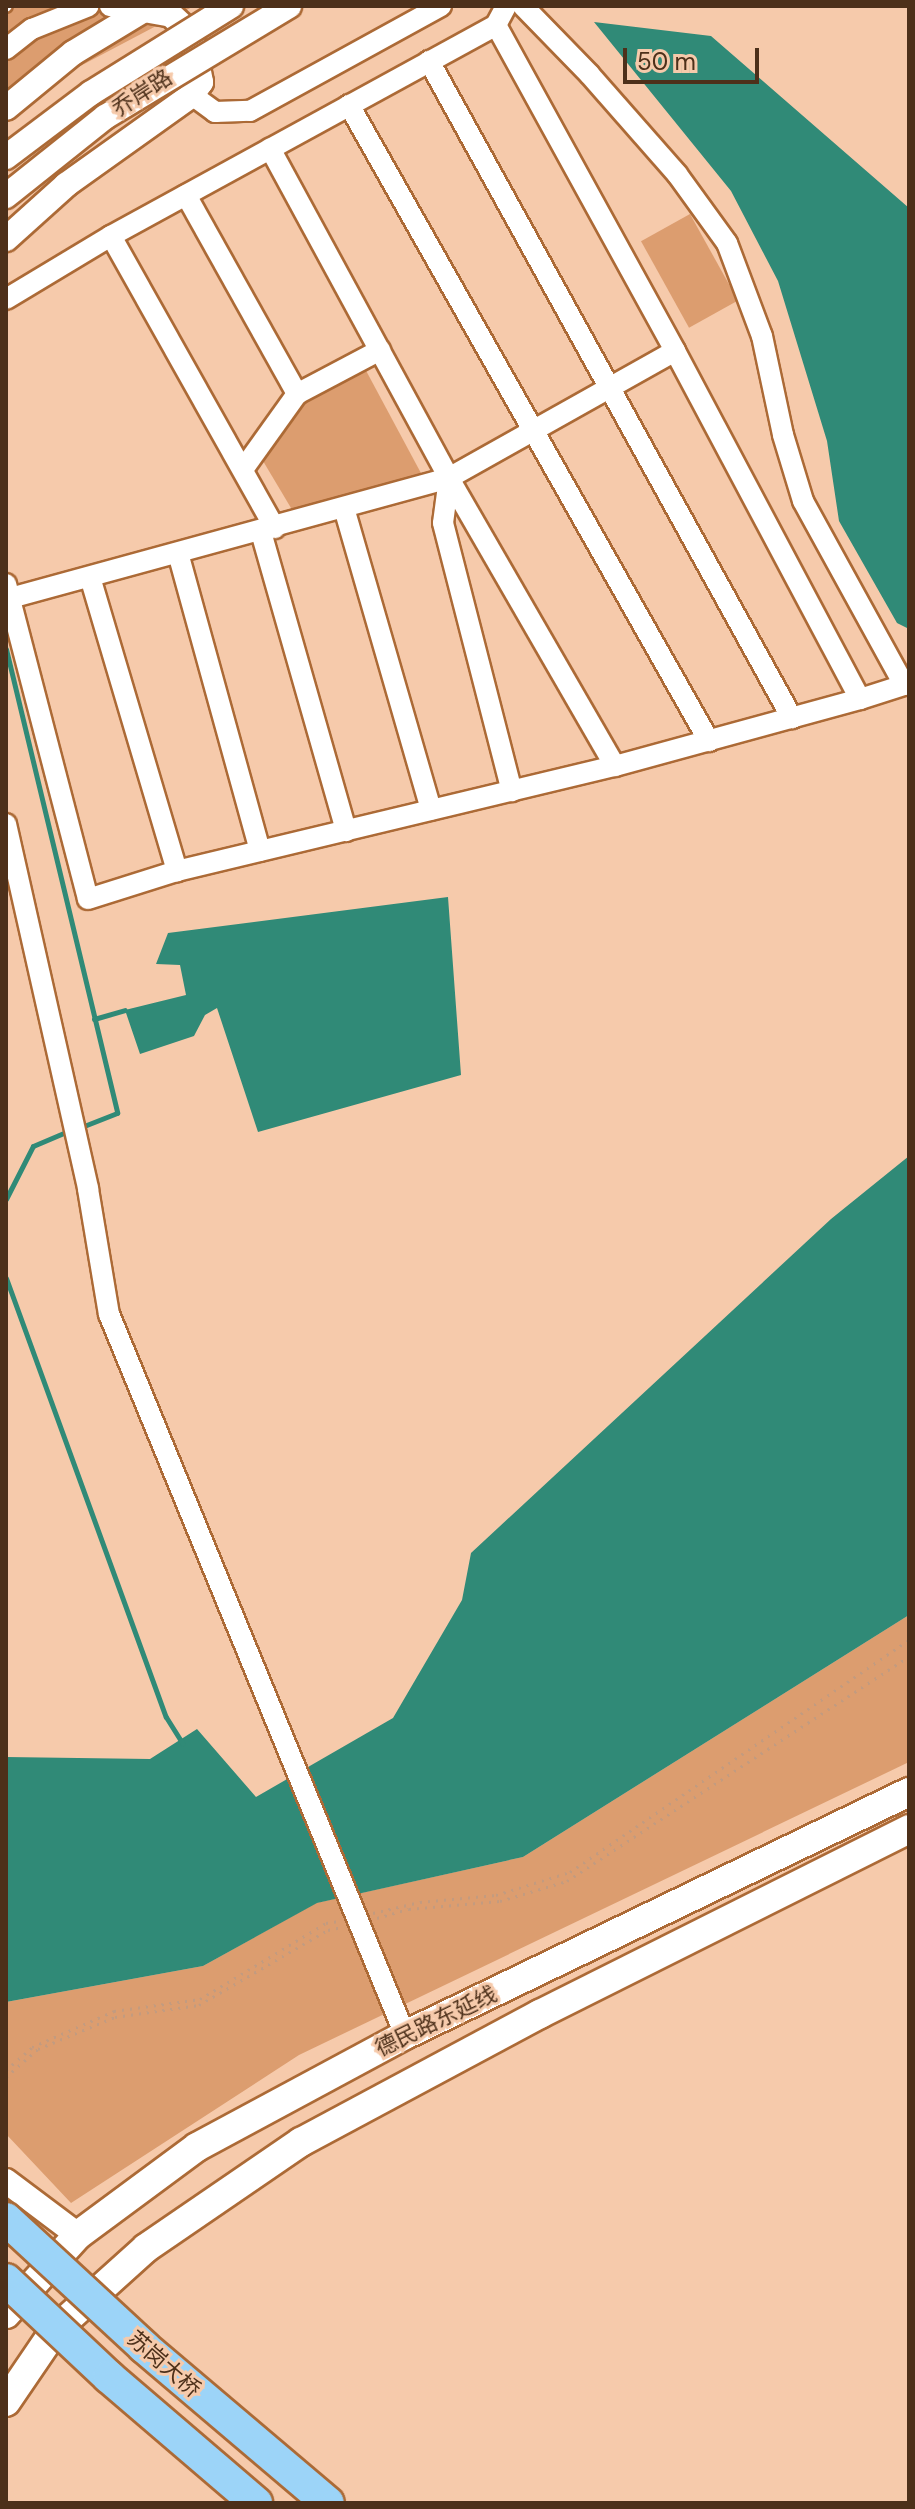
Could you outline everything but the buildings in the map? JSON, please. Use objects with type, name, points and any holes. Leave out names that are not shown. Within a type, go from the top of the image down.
[{"type":"highway","name":"苏岗大桥","points":[[6,2219],[144,2347],[328,2503]]},
{"type":"highway","name":"苏岗大桥","points":[[6,2280],[109,2377],[256,2503]]},
{"type":"main road","name":"德民路东延线","points":[[6,2314],[78,2235],[197,2147],[405,2035],[909,1792]]},
{"type":"main road","name":"德民路东延线","points":[[6,2402],[55,2330],[146,2248],[301,2142],[540,2014],[909,1829]]},
{"type":"street","points":[[6,49],[32,29],[89,6]]},
{"type":"street","points":[[6,239],[66,185],[192,95],[201,82],[194,46],[184,27],[171,15],[110,6]]},
{"type":"street","name":"乔岸路","points":[[6,157],[91,93],[231,6]]},
{"type":"street","name":"乔岸路","points":[[6,196],[105,117],[289,6]]},
{"type":"street","points":[[192,95],[215,112],[250,111],[441,6]]},
{"type":"street","points":[[6,299],[111,236],[496,25],[506,6]]},
{"type":"street","points":[[523,6],[677,174],[727,243],[762,336],[783,435],[803,501],[904,685],[615,766],[177,871],[88,899],[7,594],[90,577],[449,478],[675,351]]},
{"type":"street","points":[[6,108],[73,53],[144,10]]},
{"type":"street","points":[[496,25],[675,351],[860,699]]},
{"type":"street","points":[[429,61],[792,718]]},
{"type":"street","points":[[349,105],[709,741]]},
{"type":"street","points":[[270,148],[449,478],[615,766]]},
{"type":"street","points":[[186,195],[297,394]]},
{"type":"street","points":[[111,236],[244,468],[268,530],[346,831]]},
{"type":"street","points":[[244,468],[297,394],[380,350]]},
{"type":"street","points":[[449,478],[443,523],[512,791]]},
{"type":"street","points":[[344,508],[431,810]]},
{"type":"street","points":[[178,553],[260,851]]},
{"type":"street","points":[[90,577],[177,871]]},
{"type":"street","points":[[6,824],[88,1189],[109,1314],[405,2035]]},
{"type":"street","points":[[6,2181],[78,2235]]},
{"type":"path","points":[[6,2070],[32,2047],[114,2011],[200,1999],[326,1923],[420,1902],[496,1895],[570,1872],[909,1640]]},
{"type":"path","points":[[751,1761],[909,1656]]},
{"type":"shaded area","points":[[6,6],[194,6],[14,101],[6,110]]},
{"type":"shaded area","points":[[690,214],[738,301],[689,328],[641,241]]},
{"type":"shaded area","points":[[363,365],[422,475],[294,513],[263,461],[303,401]]},
{"type":"shaded area","points":[[909,1615],[909,1762],[299,2055],[71,2203],[6,2134],[6,2002],[203,1966],[316,1903],[523,1857]]},
{"type":"water","points":[[594,22],[711,36],[909,208],[909,629],[897,623],[839,521],[827,441],[778,281],[731,191]]},
{"type":"water","points":[[448,897],[461,1075],[258,1132],[217,1008],[205,1015],[194,1036],[140,1054],[125,1010],[186,995],[180,965],[156,964],[168,933]]},
{"type":"water","points":[[909,1156],[909,1615],[523,1857],[317,1903],[203,1966],[6,2002],[6,1757],[150,1759],[197,1729],[256,1797],[393,1718],[462,1600],[471,1553],[831,1219]]},
{"type":"waterway","points":[[6,649],[117,1113],[79,1128]]},
{"type":"waterway","points":[[94,1019],[125,1010]]},
{"type":"waterway","points":[[6,1199],[33,1146],[69,1131]]},
{"type":"waterway","points":[[6,1278],[166,1717],[182,1743]]}]
